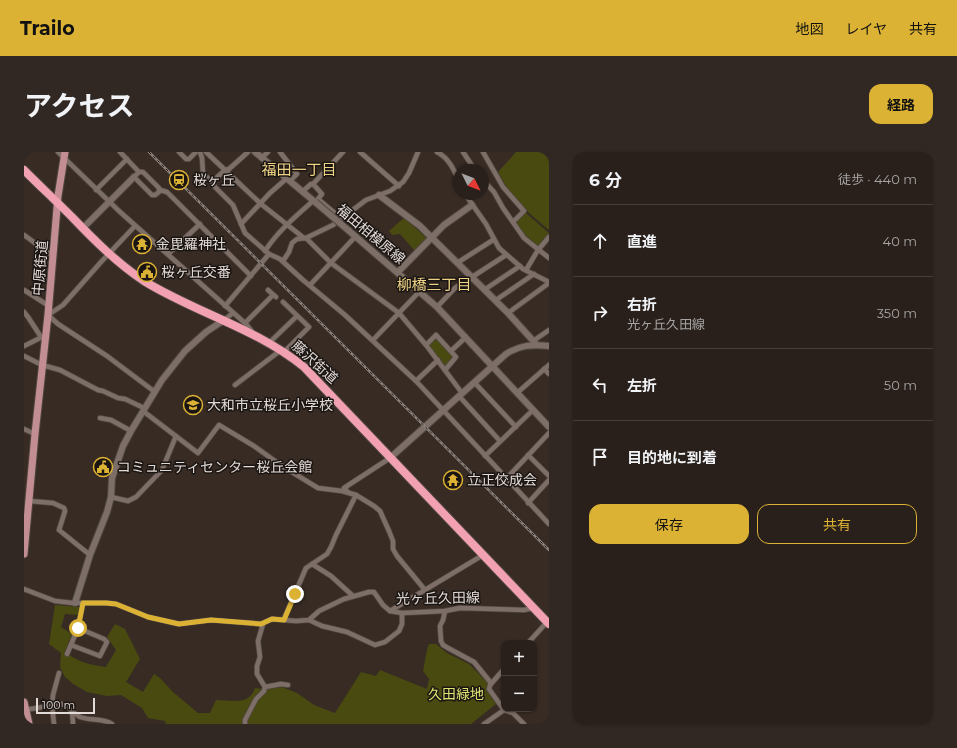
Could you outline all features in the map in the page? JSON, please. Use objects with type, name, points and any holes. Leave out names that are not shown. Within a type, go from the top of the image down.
[{"type":"highway","name":"藤沢街道","points":[[24,170],[109,254],[131,272],[158,289],[270,342],[304,367],[548,623]]},
{"type":"main road","name":"中原街道","points":[[24,554],[42,365],[43,336],[48,316],[64,155]]},
{"type":"main road","points":[[24,702],[29,724]]},
{"type":"street","points":[[58,152],[64,155],[109,202],[245,323],[255,335]]},
{"type":"street","points":[[120,152],[140,172],[143,172],[160,190],[167,192],[251,276]]},
{"type":"street","points":[[179,152],[186,159],[189,159],[198,152],[202,159],[203,173],[212,182],[214,187],[233,205],[245,233],[267,253],[283,261],[373,340],[416,381],[528,503],[549,523]]},
{"type":"street","points":[[212,182],[248,152]]},
{"type":"street","name":"福田相模原線","points":[[255,152],[398,272],[437,307],[549,427]]},
{"type":"street","points":[[261,158],[268,152]]},
{"type":"street","points":[[241,224],[261,204],[297,174],[280,152]]},
{"type":"street","points":[[302,192],[313,184],[343,152]]},
{"type":"street","points":[[360,152],[399,186]]},
{"type":"street","points":[[283,261],[289,252],[292,243],[297,239],[305,238],[333,225],[366,200],[399,186],[406,178],[418,152]]},
{"type":"street","points":[[437,152],[447,160],[453,168]]},
{"type":"street","points":[[463,152],[471,164]]},
{"type":"street","points":[[483,152],[503,187],[524,210],[513,222]]},
{"type":"street","points":[[202,159],[207,153],[261,204],[305,238],[331,263],[399,313],[438,360],[461,394],[500,441]]},
{"type":"street","points":[[96,190],[128,159]]},
{"type":"street","points":[[83,228],[140,172]]},
{"type":"street","points":[[134,177],[152,195],[155,196],[160,190]]},
{"type":"street","points":[[313,184],[322,194],[318,199],[342,219]]},
{"type":"street","points":[[489,187],[524,238],[549,258]]},
{"type":"street","points":[[379,195],[406,215],[432,238],[496,300],[535,343]]},
{"type":"street","points":[[469,200],[486,224],[493,240],[499,248],[520,266],[549,283],[508,313]]},
{"type":"street","points":[[225,306],[251,276],[267,253],[271,242],[287,224],[314,202]]},
{"type":"street","points":[[398,272],[447,223],[472,205]]},
{"type":"street","points":[[168,254],[200,224]]},
{"type":"street","points":[[136,226],[63,305],[48,316],[107,356],[155,392]]},
{"type":"street","points":[[24,235],[54,257]]},
{"type":"street","points":[[310,285],[355,237]]},
{"type":"street","points":[[526,270],[538,250],[549,237]]},
{"type":"street","points":[[457,263],[493,240]]},
{"type":"street","points":[[437,307],[455,288],[506,255]]},
{"type":"street","points":[[484,290],[520,266]]},
{"type":"street","points":[[496,300],[534,274]]},
{"type":"street","points":[[24,290],[49,306]]},
{"type":"street","points":[[245,323],[274,296],[268,290]]},
{"type":"street","points":[[373,340],[419,292]]},
{"type":"street","points":[[235,385],[283,351],[309,327],[283,302]]},
{"type":"street","points":[[24,312],[43,336],[24,346]]},
{"type":"street","points":[[75,603],[90,555],[103,525],[111,497],[112,478],[123,446],[131,431],[155,392],[185,351],[206,332],[232,313]]},
{"type":"street","points":[[270,342],[297,316]]},
{"type":"street","points":[[535,343],[549,330]]},
{"type":"street","points":[[426,345],[436,335],[456,357],[445,370]]},
{"type":"street","points":[[451,351],[466,337]]},
{"type":"street","points":[[349,493],[344,488],[390,458],[492,366],[511,351],[521,346],[535,343],[549,346]]},
{"type":"street","points":[[24,356],[42,365],[60,370],[98,390],[118,398],[125,399],[144,409],[198,453],[219,425],[318,488],[342,491],[356,495],[368,501],[380,511],[393,541],[393,548],[397,556],[425,590]]},
{"type":"street","points":[[416,381],[438,360]]},
{"type":"street","points":[[517,394],[549,365]]},
{"type":"street","points":[[544,369],[549,374]]},
{"type":"street","points":[[474,382],[516,426]]},
{"type":"street","points":[[485,456],[533,410]]},
{"type":"street","points":[[100,418],[111,420],[131,431]]},
{"type":"street","points":[[24,429],[35,434]]},
{"type":"street","points":[[506,479],[549,433]]},
{"type":"street","points":[[111,497],[128,501],[136,497],[162,470],[176,436]]},
{"type":"street","points":[[528,455],[549,476]]},
{"type":"street","points":[[528,503],[549,480]]},
{"type":"street","points":[[284,620],[306,568],[327,554],[356,495]]},
{"type":"street","points":[[29,501],[53,503],[64,508],[65,511],[59,530],[90,555]]},
{"type":"street","points":[[390,611],[483,555]]},
{"type":"street","points":[[312,564],[331,576],[353,596]]},
{"type":"street","points":[[24,589],[55,601],[116,604],[148,617],[179,624],[211,620],[263,624],[272,619],[296,621],[309,620],[322,626],[346,632],[375,645],[392,638],[399,631],[402,624],[402,613]]},
{"type":"street","name":"光ヶ丘久田線","points":[[309,620],[324,608],[353,596],[369,592],[374,592],[383,605],[390,611],[402,613],[445,611],[460,608],[529,610],[533,608]]},
{"type":"street","points":[[67,654],[78,628],[83,603]]},
{"type":"street","points":[[445,611],[440,626],[441,641],[443,645],[474,662],[491,683]]},
{"type":"street","points":[[531,640],[548,623]]},
{"type":"street","points":[[245,724],[245,720],[256,700],[264,691],[265,686],[257,674],[257,666],[260,657],[258,641],[263,624]]},
{"type":"street","points":[[71,645],[100,656],[107,642],[104,639],[78,628]]},
{"type":"street","points":[[501,672],[491,683],[489,689],[501,706]]},
{"type":"street","points":[[54,724],[52,705],[59,673]]},
{"type":"street","points":[[265,686],[282,684],[288,685]]},
{"type":"street","points":[[25,710],[62,704],[81,717],[91,721],[110,723]]},
{"type":"street","points":[[72,710],[73,724]]},
{"type":"street","points":[[484,724],[501,712]]},
{"type":"street","points":[[510,712],[524,724]]},
{"type":"green space","points":[[516,152],[549,152],[549,230],[520,204],[508,190],[498,172]]},
{"type":"green space","points":[[526,213],[549,233],[538,246],[525,235],[515,223]]},
{"type":"green space","points":[[404,218],[427,238],[415,251],[400,234],[392,235],[389,231]]},
{"type":"green space","points":[[436,338],[454,357],[445,366],[428,345]]},
{"type":"green space","name":"久田緑地","points":[[55,605],[80,607],[78,615],[65,614],[61,627],[72,634],[65,651],[69,655],[84,662],[106,667],[116,650],[107,637],[115,624],[125,629],[140,659],[126,682],[143,692],[154,674],[198,713],[210,713],[216,700],[239,701],[249,697],[255,688],[263,689],[282,687],[297,693],[314,705],[335,713],[361,672],[376,676],[380,670],[427,689],[429,679],[423,671],[429,644],[436,644],[447,653],[469,664],[488,683],[487,690],[496,704],[471,724],[166,724],[165,721],[148,718],[142,708],[121,695],[107,696],[87,692],[73,684],[65,677],[60,667],[61,653],[49,644]]},
{"type":"railway","points":[[149,152],[549,550]]},
{"type":"place","name":"桜ヶ丘","points":[[179,180]]},
{"type":"place","name":"金毘羅神社","points":[[142,244]]},
{"type":"place","name":"桜ヶ丘交番","points":[[147,272]]},
{"type":"place","name":"大和市立桜丘小学校","points":[[193,405]]},
{"type":"place","name":"コミュニティセンター桜丘会館","points":[[103,467]]},
{"type":"place","name":"立正佼成会","points":[[453,480]]},
{"type":"district","name":"福田一丁目","points":[[299,170]]},
{"type":"district","name":"柳橋三丁目","points":[[434,285]]},
{"type":"route","points":[[78,628],[83,603],[116,604],[148,617],[179,624],[206,620],[263,624],[272,619],[284,620],[295,594]]}]
